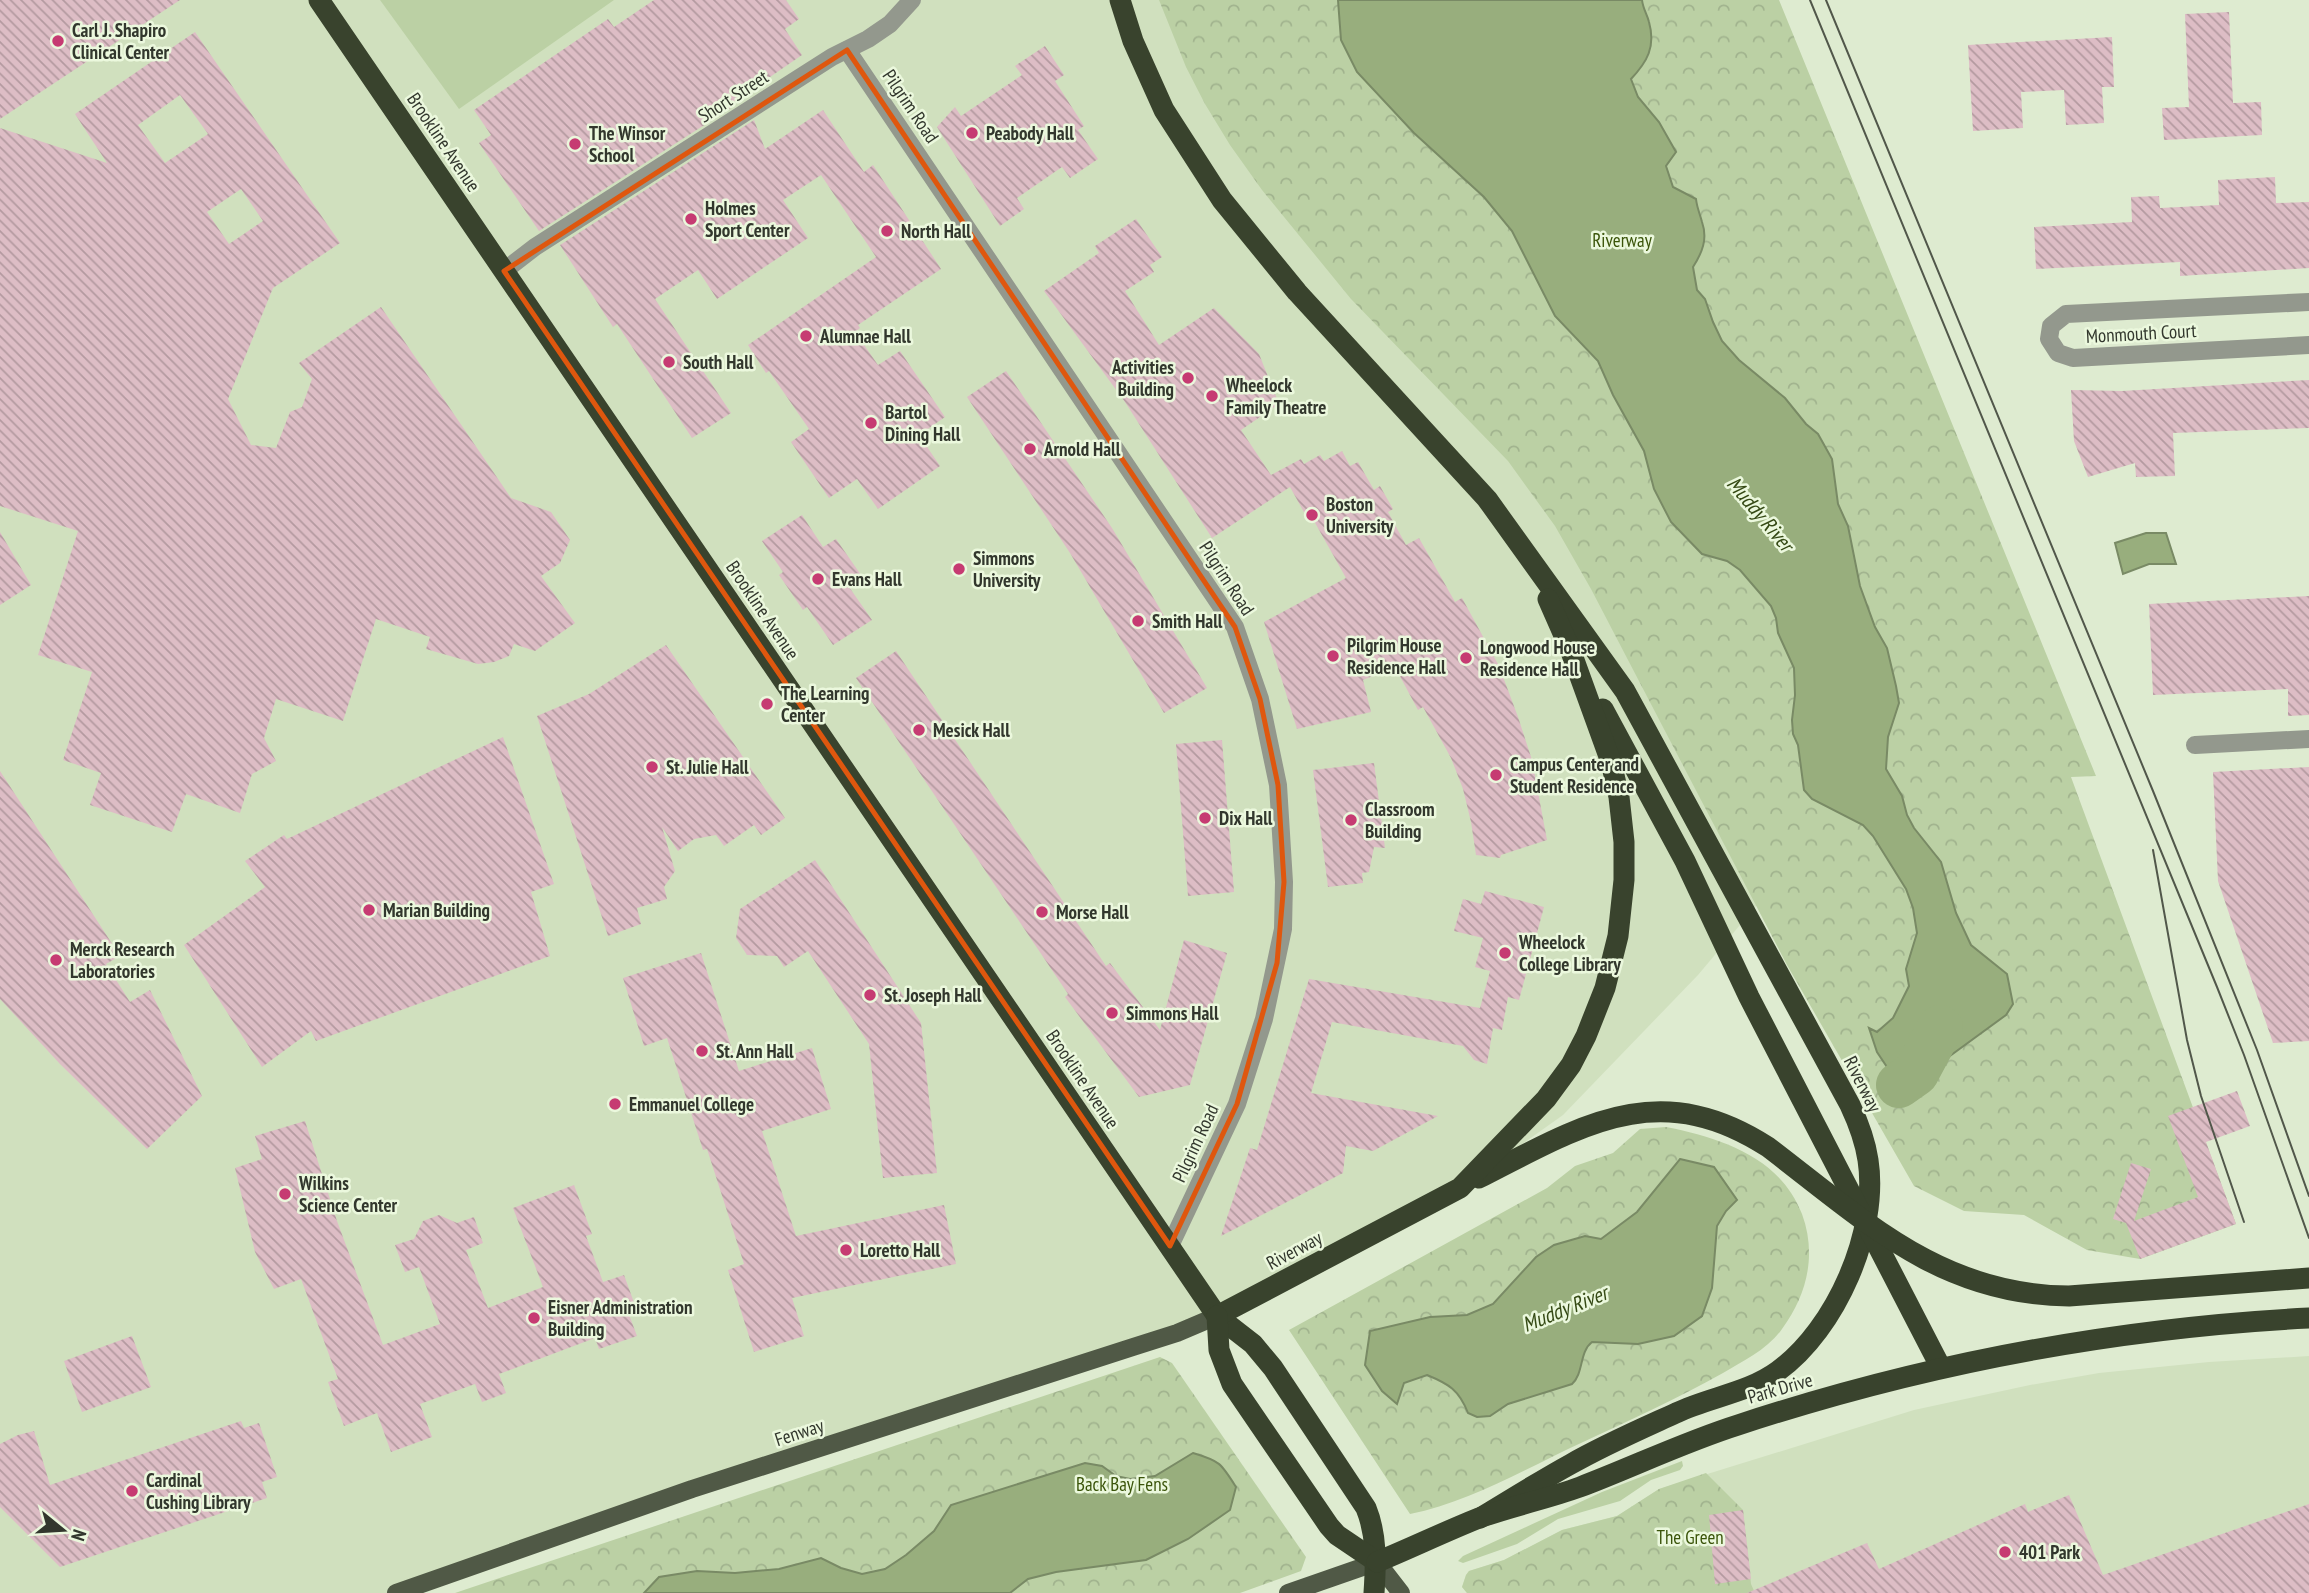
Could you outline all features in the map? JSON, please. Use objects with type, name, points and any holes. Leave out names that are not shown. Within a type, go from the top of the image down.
[{"type":"highway","name":"Brookline Avenue","points":[[319,0],[1217,1316],[1253,1344],[1273,1368],[1367,1508],[1377,1562]]},
{"type":"highway","name":"Riverway","points":[[1120,0],[1133,41],[1164,110],[1222,200],[1297,292],[1469,477],[1607,664],[1644,723],[1862,1131],[1870,1185],[1865,1222],[1846,1281],[1831,1312],[1805,1346],[1780,1370],[1750,1386],[1686,1408],[1572,1463],[1480,1518]]},
{"type":"highway","name":"Riverway","points":[[1217,1316],[1460,1188],[1533,1115],[1571,1065],[1602,998],[1618,936],[1625,861],[1619,797],[1607,750],[1570,649],[1550,603],[1517,540]]},
{"type":"highway","points":[[1570,649],[1685,861],[1749,997],[1941,1368]]},
{"type":"highway","points":[[1460,1188],[1549,1142],[1597,1121],[1632,1114],[1670,1112],[1706,1119],[1745,1133],[1900,1246],[1955,1274],[1990,1285],[2034,1295],[2098,1294],[2309,1278]]},
{"type":"highway","name":"Brookline Avenue","points":[[1217,1316],[1219,1350],[1232,1384],[1329,1526],[1337,1535],[1377,1562]]},
{"type":"highway","name":"Park Drive","points":[[1377,1562],[1480,1518],[1579,1487],[1758,1418],[1941,1368],[2087,1340],[2265,1320],[2309,1318]]},
{"type":"highway","points":[[1374,1593],[1377,1562]]},
{"type":"main road","name":"Fenway","points":[[396,1593],[692,1489],[1133,1348],[1217,1316]]},
{"type":"main road","name":"Park Drive","points":[[1288,1593],[1377,1562]]},
{"type":"main road","name":"Brookline Avenue","points":[[1377,1562],[1401,1593]]},
{"type":"street","name":"Short Street","points":[[504,271],[535,247],[890,24],[912,0]]},
{"type":"street","name":"Pilgrim Road","points":[[847,50],[1235,627],[1261,699],[1278,785],[1284,882],[1283,929],[1264,1018],[1237,1104],[1170,1246]]},
{"type":"street","name":"Monmouth Court","points":[[2309,302],[2066,314],[2051,326],[2049,340],[2058,353],[2073,358],[2309,345]]},
{"type":"street","points":[[2195,745],[2309,739]]},
{"type":"highlighted area","points":[[847,50],[1235,627],[1260,699],[1278,785],[1284,882],[1277,963],[1237,1104],[1170,1246],[504,271]]},
{"type":"shaded area","points":[[0,0],[1585,0],[1786,870],[1698,975],[1563,1115],[1460,1188],[1217,1316],[396,1593],[0,1593]]},
{"type":"shaded area","points":[[2309,1356],[2309,1593],[1467,1593],[1462,1587],[1469,1571],[1504,1560],[1562,1530],[1617,1516],[1659,1489],[1914,1410],[2099,1373]]},
{"type":"green space","points":[[380,0],[614,0],[459,109]]},
{"type":"green space","name":"Riverway","points":[[1159,0],[1779,0],[2096,776],[2071,777],[2236,1224],[2140,1259],[2087,1250],[2024,1215],[1964,1211],[1914,1186],[1787,965],[1591,589],[1555,526],[1508,461],[1351,299],[1262,190],[1205,104],[1186,67]]},
{"type":"green space","points":[[1666,1127],[1707,1137],[1746,1153],[1764,1164],[1792,1194],[1806,1229],[1809,1259],[1803,1288],[1791,1316],[1762,1349],[1688,1392],[1475,1493],[1454,1502],[1410,1514],[1289,1330],[1547,1188],[1575,1166],[1613,1153],[1640,1129]]},
{"type":"green space","name":"Back Bay Fens","points":[[1160,1357],[1172,1363],[1306,1557],[1301,1571],[1240,1593],[455,1593]]},
{"type":"green space","points":[[1682,1461],[1680,1470],[1651,1480],[1620,1501],[1558,1519],[1517,1544],[1463,1563],[1458,1561],[1463,1556],[1602,1492]]},
{"type":"green space","name":"The Green","points":[[1706,1473],[1743,1510],[1751,1584],[1755,1593],[1467,1593],[1462,1587],[1469,1571],[1504,1560],[1562,1530],[1617,1516],[1659,1489]]},
{"type":"water","points":[[1338,0],[1642,0],[1651,31],[1651,47],[1646,60],[1631,79],[1638,97],[1659,122],[1676,152],[1666,166],[1673,187],[1696,199],[1704,228],[1701,251],[1693,267],[1697,290],[1705,299],[1722,341],[1739,360],[1785,398],[1818,434],[1832,459],[1838,504],[1848,526],[1860,586],[1875,627],[1887,648],[1899,703],[1888,737],[1886,769],[1902,796],[1914,828],[1941,862],[1956,913],[1971,945],[2007,974],[2013,1004],[2006,1015],[1917,1080],[1893,1076],[1877,1052],[1869,1028],[1877,1032],[1893,1018],[1909,986],[1906,969],[1917,933],[1913,908],[1906,889],[1873,836],[1863,825],[1812,799],[1804,790],[1798,745],[1793,734],[1794,668],[1778,633],[1771,606],[1740,570],[1727,561],[1702,554],[1671,522],[1654,489],[1644,451],[1613,395],[1598,361],[1555,316],[1512,231],[1484,197],[1414,133],[1357,72],[1341,40]]},
{"type":"water","points":[[2146,533],[2166,533],[2176,564],[2149,564],[2123,574],[2115,543]]},
{"type":"water","points":[[1680,1159],[1714,1167],[1737,1200],[1717,1226],[1712,1288],[1702,1316],[1674,1336],[1638,1344],[1592,1342],[1585,1351],[1572,1384],[1508,1404],[1490,1416],[1477,1417],[1468,1413],[1452,1389],[1427,1375],[1404,1383],[1397,1404],[1382,1391],[1365,1365],[1370,1331],[1430,1317],[1467,1315],[1493,1304],[1536,1257],[1554,1245],[1585,1236],[1601,1239],[1637,1212]]},
{"type":"water","points":[[1193,1453],[1219,1464],[1231,1479],[1236,1487],[1230,1510],[1188,1539],[1146,1560],[1056,1572],[1028,1579],[1010,1593],[644,1593],[659,1577],[697,1571],[735,1573],[779,1569],[821,1558],[862,1574],[885,1569],[934,1531],[951,1505],[1085,1463],[1102,1466],[1116,1476],[1130,1479],[1155,1476]]},
{"type":"building","name":"Carl J. Shapiro Clinical Center","points":[[0,0],[180,0],[0,119]]},
{"type":"building","name":"The Winsor School","points":[[654,0],[786,0],[799,19],[785,29],[802,55],[731,104],[734,106],[539,231],[479,143],[491,135],[474,110],[608,19],[614,27]]},
{"type":"building","points":[[2229,12],[2233,103],[2261,102],[2262,135],[2164,140],[2162,108],[2189,107],[2185,14]]},
{"type":"building","points":[[195,32],[340,243],[273,288],[228,399],[251,445],[276,448],[290,412],[302,407],[312,379],[299,363],[381,307],[511,498],[551,512],[570,540],[560,563],[541,576],[575,623],[535,651],[514,644],[509,656],[478,664],[426,649],[430,637],[376,619],[343,721],[276,699],[264,738],[276,761],[252,774],[240,813],[186,794],[172,832],[90,805],[101,773],[63,760],[92,672],[38,655],[78,531],[0,506],[0,128],[107,163],[75,114]],"holes":[[[180,95],[208,134],[165,163],[138,125]],[[241,189],[263,221],[229,244],[207,212]]]},
{"type":"building","points":[[2112,37],[2114,87],[2102,87],[2104,123],[2066,125],[2064,90],[2021,92],[2023,128],[1973,131],[1968,45]]},
{"type":"building","name":"Peabody Hall","points":[[1045,46],[1064,75],[1055,81],[1084,126],[1078,130],[1098,159],[1070,178],[1062,167],[1017,198],[1024,209],[1000,226],[937,127],[955,107],[961,116],[1022,75],[1015,66]]},
{"type":"building","points":[[823,110],[864,172],[873,165],[941,269],[858,325],[860,328],[855,332],[878,365],[900,351],[945,417],[919,435],[940,466],[878,509],[857,479],[829,498],[791,442],[809,429],[748,345],[876,257],[821,175],[783,200],[808,238],[717,299],[698,270],[655,299],[731,413],[692,438],[617,324],[613,327],[560,245],[754,120],[765,149]]},
{"type":"building","points":[[2275,177],[2276,203],[2309,202],[2309,268],[2180,276],[2180,262],[2036,269],[2034,227],[2132,222],[2131,197],[2159,196],[2160,208],[2219,205],[2218,180]]},
{"type":"building","points":[[1136,219],[1162,257],[1150,265],[1154,272],[1125,291],[1159,345],[1214,308],[1259,354],[1279,404],[1241,430],[1271,475],[1301,459],[1304,464],[1320,455],[1324,461],[1342,451],[1350,466],[1358,462],[1374,490],[1380,486],[1393,509],[1388,512],[1406,545],[1419,538],[1455,602],[1462,598],[1499,666],[1518,717],[1532,760],[1547,840],[1501,855],[1500,858],[1476,855],[1463,789],[1451,758],[1423,707],[1418,710],[1395,667],[1363,680],[1371,712],[1297,729],[1264,622],[1346,578],[1309,512],[1305,514],[1290,487],[1212,538],[1125,402],[1044,291],[1099,253],[1095,246]]},
{"type":"building","points":[[1006,371],[1112,528],[1207,688],[1164,713],[1070,553],[967,397]]},
{"type":"building","points":[[2309,380],[2309,428],[2173,433],[2175,476],[2136,477],[2135,463],[2088,477],[2074,441],[2071,390],[2122,391]]},
{"type":"building","name":"Evans Hall","points":[[802,515],[823,547],[836,539],[861,575],[847,584],[872,620],[833,645],[807,607],[803,610],[779,575],[783,572],[762,541]]},
{"type":"building","points":[[0,532],[31,585],[0,605]]},
{"type":"building","points":[[2309,596],[2309,715],[2288,716],[2288,689],[2153,695],[2149,604]]},
{"type":"building","name":"St. Julie Hall","points":[[666,645],[785,818],[761,835],[754,825],[724,846],[716,835],[694,839],[678,851],[662,827],[675,871],[664,887],[667,899],[637,908],[641,924],[608,936],[537,716],[589,694]]},
{"type":"building","points":[[896,651],[1106,966],[1110,963],[1160,1030],[1184,940],[1227,953],[1190,1085],[1139,1097],[1065,997],[1068,994],[856,678]]},
{"type":"building","name":"Marian Building","points":[[503,737],[554,884],[531,892],[550,956],[316,1041],[311,1031],[262,1067],[184,945],[265,887],[245,861],[284,835],[287,839]]},
{"type":"building","name":"Dix Hall","points":[[1222,740],[1234,892],[1188,896],[1176,744]]},
{"type":"building","name":"Classroom Building","points":[[1374,763],[1385,848],[1374,847],[1369,872],[1362,873],[1363,883],[1328,887],[1313,770]]},
{"type":"building","points":[[2309,767],[2309,1041],[2273,1043],[2218,881],[2213,772]]},
{"type":"building","name":"Merck Research Laboratories","points":[[0,771],[120,956],[106,964],[130,1002],[150,990],[202,1096],[147,1149],[60,1064],[0,999]]},
{"type":"building","name":"St. Joseph Hall","points":[[815,860],[921,1023],[937,1173],[883,1178],[869,1044],[808,951],[784,967],[777,956],[747,955],[736,938],[740,909]]},
{"type":"building","points":[[1485,891],[1544,907],[1519,1000],[1508,997],[1502,1030],[1493,1028],[1487,1064],[1474,1060],[1463,1046],[1332,1022],[1311,1093],[1438,1116],[1373,1151],[1346,1146],[1343,1173],[1221,1236],[1250,1148],[1257,1150],[1309,979],[1480,1008],[1490,971],[1475,967],[1483,938],[1454,931],[1463,899],[1481,904]]},
{"type":"building","points":[[701,953],[739,1071],[812,1048],[831,1109],[762,1131],[796,1236],[944,1205],[956,1264],[792,1298],[804,1336],[754,1352],[728,1270],[744,1264],[707,1149],[703,1150],[667,1038],[644,1046],[623,978]]},
{"type":"building","points":[[2237,1091],[2250,1126],[2206,1142],[2236,1224],[2140,1259],[2126,1223],[2113,1219],[2131,1163],[2151,1169],[2134,1221],[2198,1197],[2168,1116]]},
{"type":"building","name":"Eisner Administration Building","points":[[305,1121],[337,1221],[383,1345],[440,1324],[419,1267],[405,1272],[395,1245],[414,1239],[423,1221],[439,1215],[457,1223],[474,1217],[483,1243],[466,1250],[488,1308],[543,1287],[513,1208],[574,1185],[592,1234],[586,1236],[603,1282],[624,1275],[636,1308],[628,1312],[637,1336],[599,1349],[595,1338],[499,1374],[506,1393],[482,1402],[475,1384],[420,1404],[432,1437],[391,1452],[377,1413],[344,1426],[328,1382],[338,1379],[301,1279],[274,1289],[255,1252],[235,1168],[262,1159],[255,1136]]},
{"type":"building","points":[[132,1336],[151,1387],[82,1412],[64,1361]]},
{"type":"building","name":"Cardinal Cushing Library","points":[[241,1421],[244,1428],[259,1423],[277,1477],[262,1482],[267,1498],[60,1567],[0,1507],[0,1444],[18,1435],[34,1431],[50,1485]]},
{"type":"building","name":"401 Park","points":[[2069,1495],[2103,1575],[2309,1504],[2309,1593],[1747,1593],[1867,1543],[1879,1569],[2025,1504],[2028,1512]]},
{"type":"building","points":[[1743,1510],[1751,1579],[1715,1584],[1709,1515]]},
{"type":"waterway","name":"Muddy River","points":[[1899,1085],[1916,1073],[1940,1028]]},
{"type":"tram line","points":[[1810,0],[2217,987],[2309,1238]]},
{"type":"tram line","points":[[1826,0],[2153,791],[2257,1050],[2309,1196]]},
{"type":"tram line","points":[[2153,850],[2187,1040],[2201,1096],[2244,1222]]},
{"type":"place","name":"Carl J. Shapiro Clinical Center","points":[[58,41]]},
{"type":"place","name":"Peabody Hall","points":[[972,133]]},
{"type":"place","name":"The Winsor School","points":[[575,144]]},
{"type":"place","name":"Holmes Sport Center","points":[[691,219]]},
{"type":"place","name":"North Hall","points":[[887,231]]},
{"type":"place","name":"Alumnae Hall","points":[[806,336]]},
{"type":"place","name":"South Hall","points":[[669,362]]},
{"type":"place","name":"Activities Building","points":[[1188,378]]},
{"type":"place","name":"Wheelock Family Theatre","points":[[1212,396]]},
{"type":"place","name":"Bartol Dining Hall","points":[[871,423]]},
{"type":"place","name":"Arnold Hall","points":[[1030,449]]},
{"type":"place","name":"Boston University","points":[[1312,515]]},
{"type":"place","name":"Simmons University","points":[[959,569]]},
{"type":"place","name":"Evans Hall","points":[[818,579]]},
{"type":"place","name":"Smith Hall","points":[[1138,621]]},
{"type":"place","name":"Pilgrim House Residence Hall","points":[[1333,656]]},
{"type":"place","name":"Longwood House Residence Hall","points":[[1466,658]]},
{"type":"place","name":"The Learning Center","points":[[767,704]]},
{"type":"place","name":"Mesick Hall","points":[[919,730]]},
{"type":"place","name":"St. Julie Hall","points":[[652,767]]},
{"type":"place","name":"Campus Center and Student Residence","points":[[1496,775]]},
{"type":"place","name":"Dix Hall","points":[[1205,818]]},
{"type":"place","name":"Classroom Building","points":[[1351,820]]},
{"type":"place","name":"Marian Building","points":[[369,910]]},
{"type":"place","name":"Morse Hall","points":[[1042,912]]},
{"type":"place","name":"Wheelock College Library","points":[[1505,953]]},
{"type":"place","name":"Merck Research Laboratories","points":[[56,960]]},
{"type":"place","name":"St. Joseph Hall","points":[[870,995]]},
{"type":"place","name":"Simmons Hall","points":[[1112,1013]]},
{"type":"place","name":"St. Ann Hall","points":[[702,1051]]},
{"type":"place","name":"Emmanuel College","points":[[615,1104]]},
{"type":"place","name":"Wilkins Science Center","points":[[285,1194]]},
{"type":"place","name":"Loretto Hall","points":[[846,1250]]},
{"type":"place","name":"Eisner Administration Building","points":[[534,1318]]},
{"type":"place","name":"Cardinal Cushing Library","points":[[132,1491]]},
{"type":"place","name":"401 Park","points":[[2005,1552]]}]
